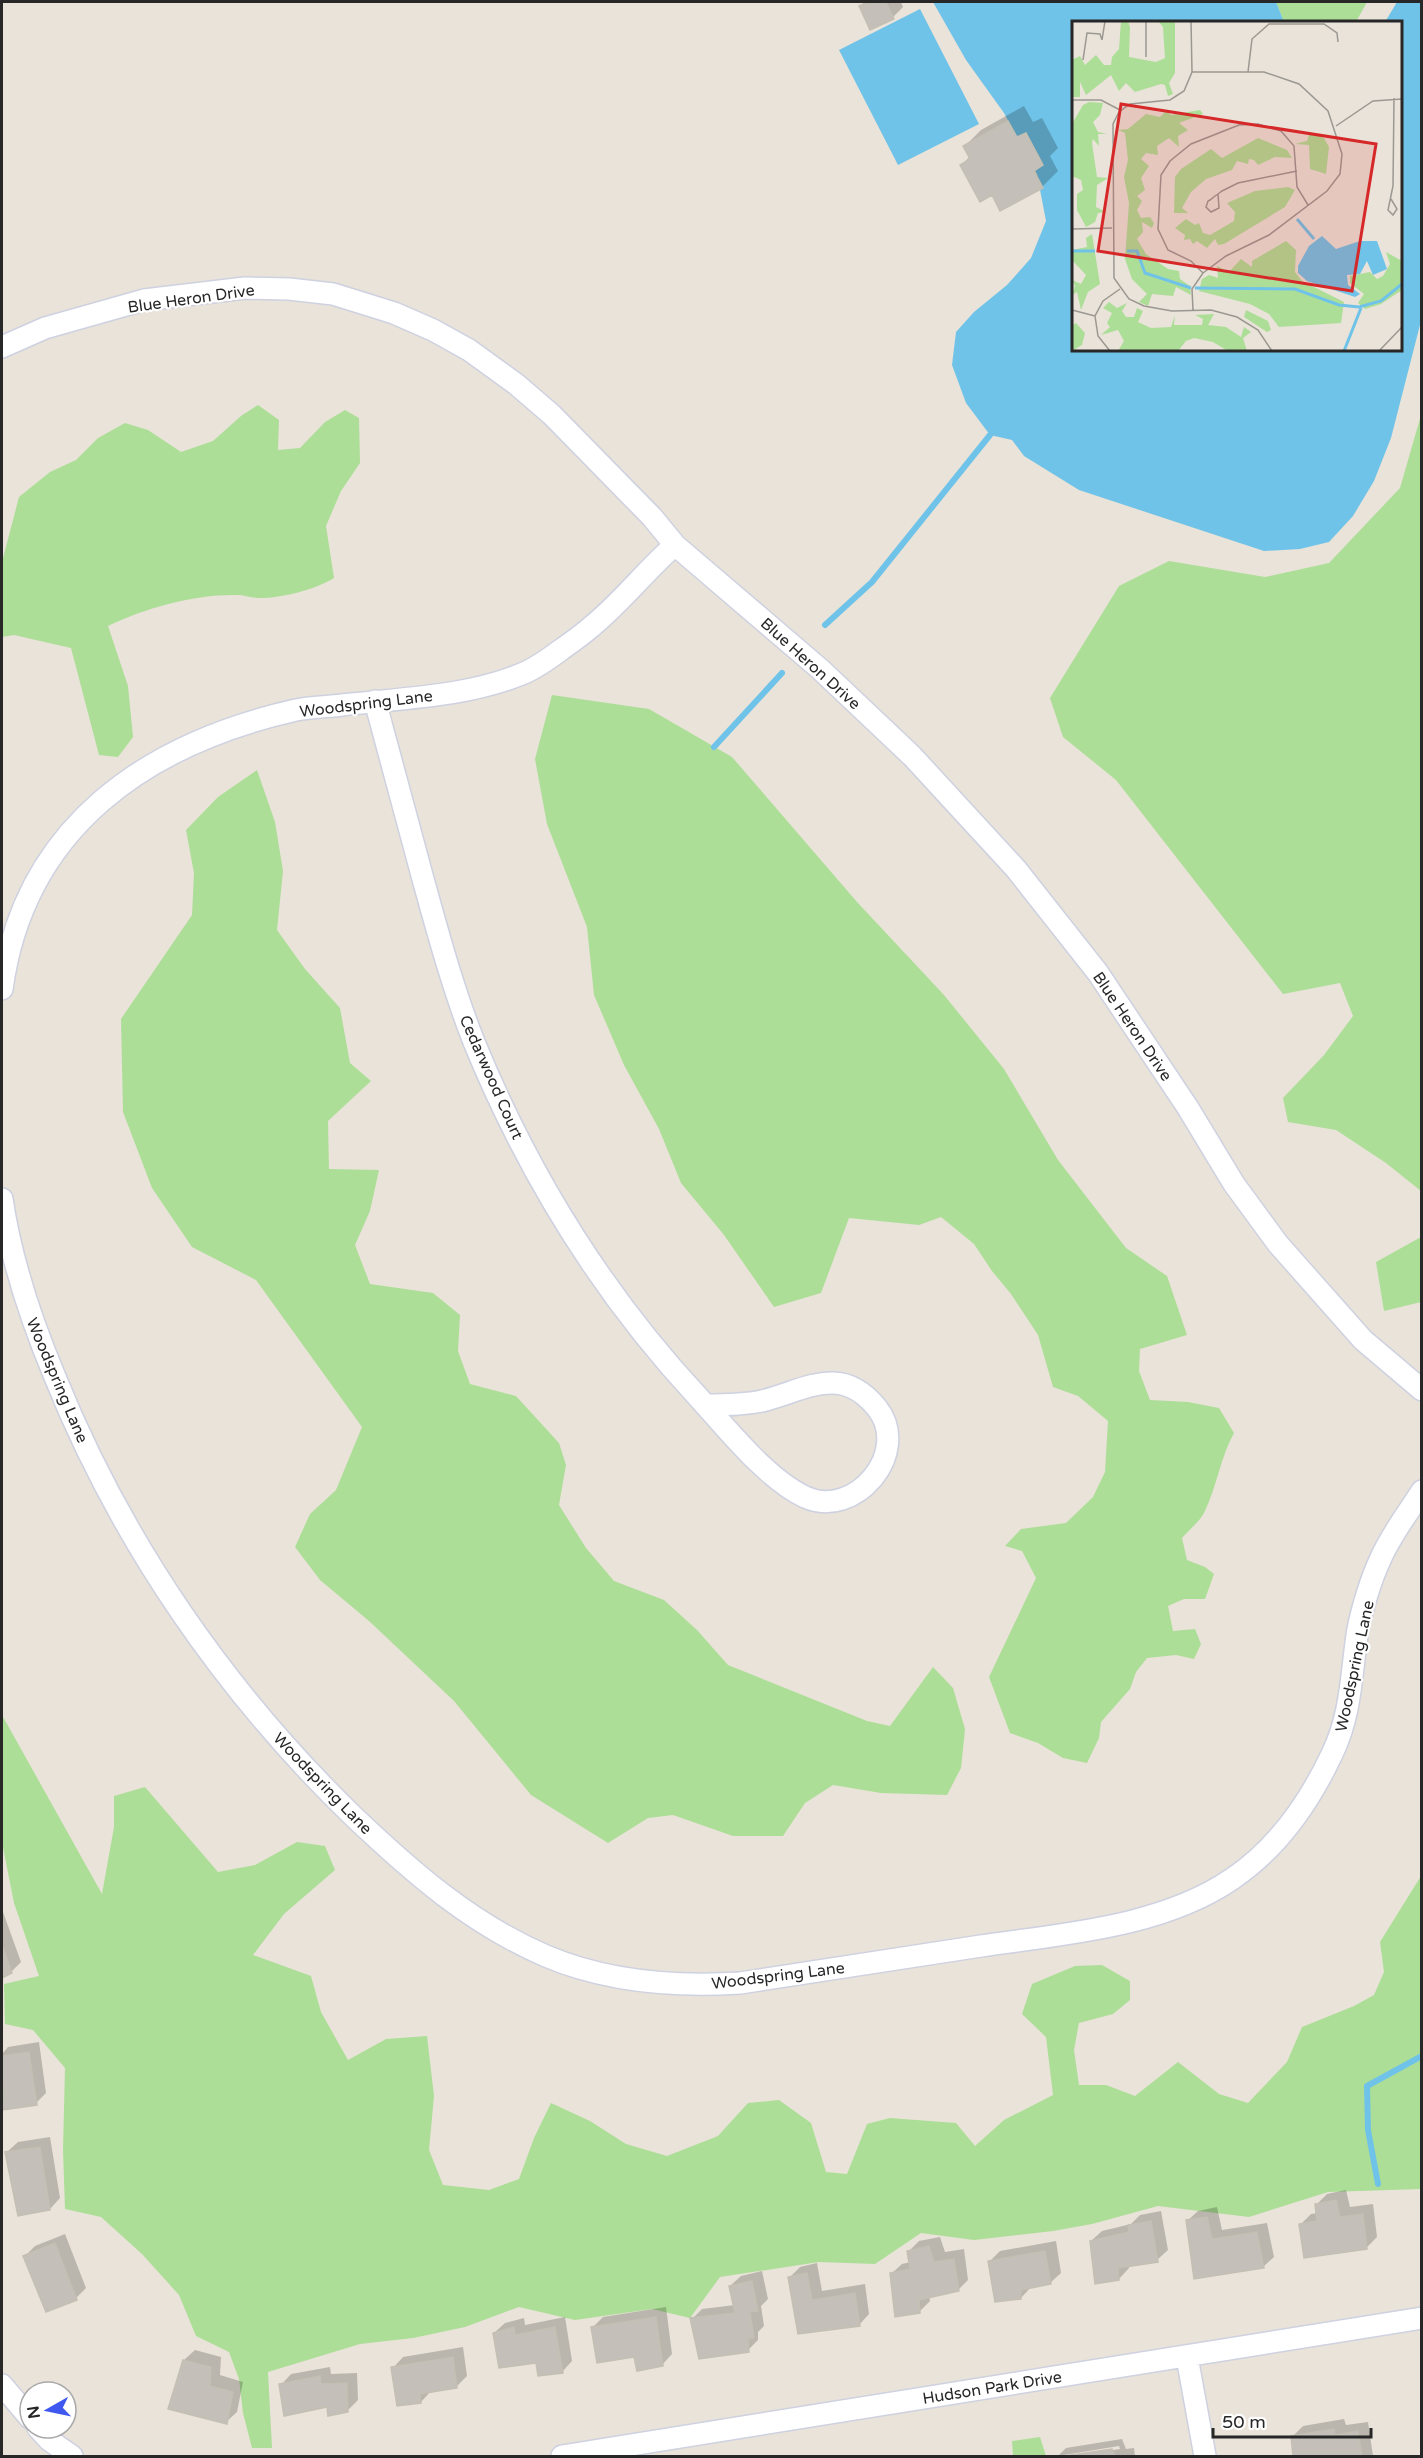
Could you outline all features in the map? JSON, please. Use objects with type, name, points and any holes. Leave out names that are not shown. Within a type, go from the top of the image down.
[{"type":"street","name":"Blue Heron Drive","points":[[2,347],[45,328],[144,300],[245,288],[289,289],[333,294],[394,313],[433,330],[469,350],[516,384],[552,415],[652,517],[675,545],[820,669],[912,756],[1016,869],[1098,973],[1188,1107],[1234,1184],[1278,1244],[1363,1340],[1422,1390]]},
{"type":"street","name":"Woodspring Lane","points":[[2,989],[6,960],[23,907],[41,872],[78,822],[114,789],[142,770],[177,751],[220,733],[297,710],[470,691],[524,673],[540,665],[593,626],[675,545]]},
{"type":"street","name":"Cedarwood Court","points":[[375,701],[439,937],[474,1041],[531,1165],[583,1250],[645,1337],[705,1405],[772,1475],[792,1490],[811,1499],[828,1502],[849,1498],[875,1478],[886,1450],[887,1430],[880,1412],[866,1396],[836,1383],[809,1385],[746,1404],[705,1405]]},
{"type":"street","name":"Woodspring Lane","points":[[2,1199],[5,1222],[30,1317],[73,1421],[105,1488],[147,1562],[209,1653],[280,1740],[319,1783],[389,1850],[433,1888],[496,1931],[537,1952],[617,1977],[687,1985],[740,1983],[1064,1934],[1130,1922],[1189,1902],[1230,1880],[1262,1856],[1276,1842],[1313,1793],[1334,1751],[1345,1720],[1353,1682],[1358,1627],[1380,1560],[1422,1491]]},
{"type":"street","name":"Hudson Park Drive","points":[[562,2457],[1422,2318]]},
{"type":"street","points":[[1187,2357],[1205,2457]]},
{"type":"street","points":[[2,2385],[18,2404]]},
{"type":"street","points":[[49,2440],[67,2455]]},
{"type":"green space","points":[[1276,2],[1367,2],[1357,21],[1284,21]]},
{"type":"green space","points":[[258,405],[279,420],[278,450],[300,448],[325,422],[345,410],[359,418],[360,463],[341,491],[326,526],[334,578],[308,590],[278,597],[221,595],[171,603],[138,613],[108,626],[128,686],[133,737],[118,757],[99,755],[71,648],[14,635],[2,637],[2,562],[19,497],[50,472],[76,460],[98,438],[125,423],[148,430],[181,452],[213,441],[241,416]]},
{"type":"green space","points":[[1421,415],[1421,1191],[1386,1163],[1336,1130],[1288,1122],[1283,1098],[1324,1055],[1353,1016],[1340,983],[1283,994],[1116,780],[1063,737],[1050,698],[1119,586],[1169,561],[1265,577],[1329,563],[1400,488]]},
{"type":"green space","points":[[552,695],[649,709],[732,757],[857,902],[944,995],[1004,1069],[1058,1160],[1126,1248],[1167,1276],[1187,1335],[1140,1349],[1139,1371],[1150,1400],[1188,1402],[1219,1408],[1234,1433],[1204,1513],[1182,1538],[1187,1560],[1205,1567],[1214,1574],[1205,1599],[1184,1599],[1168,1606],[1173,1631],[1195,1629],[1201,1644],[1194,1659],[1176,1655],[1147,1658],[1136,1672],[1130,1689],[1101,1722],[1099,1738],[1087,1763],[1063,1758],[1038,1743],[1010,1733],[989,1677],[1036,1578],[1022,1551],[1005,1546],[1021,1529],[1066,1523],[1093,1497],[1105,1472],[1108,1421],[1078,1396],[1053,1387],[1038,1335],[1011,1294],[974,1244],[941,1217],[919,1225],[849,1218],[821,1293],[774,1307],[724,1235],[681,1183],[659,1129],[624,1065],[594,995],[587,927],[547,824],[535,759]]},
{"type":"green space","points":[[257,770],[275,822],[283,871],[277,930],[305,969],[340,1008],[350,1063],[371,1081],[328,1121],[329,1169],[379,1170],[370,1211],[355,1245],[370,1284],[433,1293],[460,1315],[458,1351],[470,1384],[516,1396],[559,1443],[566,1465],[559,1505],[586,1548],[614,1581],[664,1600],[697,1630],[728,1665],[867,1721],[890,1726],[933,1667],[953,1688],[965,1729],[961,1768],[947,1795],[881,1793],[833,1785],[805,1803],[783,1836],[733,1836],[673,1815],[648,1818],[608,1843],[531,1795],[454,1701],[369,1621],[320,1580],[295,1547],[310,1514],[336,1490],[362,1427],[256,1280],[192,1247],[152,1188],[123,1112],[121,1019],[192,915],[194,873],[186,830],[218,797]]},
{"type":"green space","points":[[1421,1237],[1421,1302],[1384,1311],[1376,1262]]},
{"type":"green space","points":[[2,1715],[102,1894],[114,1827],[114,1796],[145,1787],[218,1872],[255,1865],[297,1842],[325,1846],[335,1870],[284,1914],[253,1955],[311,1976],[321,2012],[348,2060],[386,2039],[427,2036],[434,2096],[429,2150],[443,2185],[489,2190],[519,2179],[534,2138],[551,2103],[590,2121],[626,2144],[667,2156],[718,2136],[748,2103],[779,2100],[811,2123],[826,2172],[847,2174],[867,2124],[890,2118],[956,2123],[975,2146],[1004,2120],[1053,2095],[1046,2037],[1022,2014],[1032,1984],[1075,1966],[1102,1965],[1130,1981],[1130,2000],[1113,2014],[1079,2023],[1074,2050],[1079,2085],[1106,2085],[1135,2096],[1178,2062],[1219,2094],[1248,2103],[1287,2062],[1302,2027],[1354,2006],[1374,1995],[1384,1972],[1380,1942],[1421,1876],[1421,2189],[1328,2192],[1249,2217],[1158,2206],[1092,2224],[974,2240],[921,2233],[875,2264],[819,2262],[720,2277],[690,2318],[652,2309],[575,2320],[519,2307],[465,2327],[413,2338],[360,2344],[268,2372],[272,2448],[252,2448],[243,2413],[239,2379],[229,2352],[196,2336],[179,2295],[142,2254],[101,2217],[65,2209],[63,2150],[65,2068],[33,2030],[5,2024],[4,1984],[39,1976],[14,1903],[2,1842]]},
{"type":"green space","points":[[1040,2437],[1046,2456],[1013,2456],[1012,2441]]},
{"type":"water","points":[[933,2],[1276,2],[1284,21],[1072,21],[1072,351],[1402,351],[1402,21],[1386,21],[1397,2],[1421,2],[1421,321],[1391,438],[1374,481],[1353,516],[1329,542],[1300,549],[1264,551],[1079,490],[1024,456],[1012,440],[990,435],[966,403],[952,365],[956,332],[974,312],[1007,285],[1031,258],[1046,221],[1037,174],[1004,113],[966,60]]},
{"type":"water","points":[[920,9],[979,124],[898,165],[839,50]]},
{"type":"building","points":[[869,2],[886,2],[894,19],[870,30],[859,6]]},
{"type":"building","points":[[1008,121],[1017,137],[1026,133],[1043,165],[1034,171],[1043,188],[1000,211],[992,195],[980,202],[960,165],[970,159],[963,146]]},
{"type":"building","points":[[2,1945],[12,1973],[2,1978]]},
{"type":"building","points":[[29,2052],[37,2105],[3,2110],[2,2056]]},
{"type":"building","points":[[40,2147],[50,2210],[18,2216],[5,2152]]},
{"type":"building","points":[[1336,2200],[1340,2217],[1363,2214],[1367,2249],[1304,2258],[1299,2224],[1317,2221],[1315,2204]]},
{"type":"building","points":[[1207,2217],[1212,2239],[1257,2232],[1264,2268],[1194,2279],[1186,2220]]},
{"type":"building","points":[[1151,2221],[1158,2262],[1118,2268],[1119,2280],[1095,2284],[1090,2241],[1129,2232],[1128,2225]]},
{"type":"building","points":[[55,2243],[77,2300],[46,2312],[23,2256]]},
{"type":"building","points":[[929,2246],[934,2262],[954,2259],[959,2291],[919,2300],[920,2313],[895,2317],[890,2273],[910,2269],[907,2251]]},
{"type":"building","points":[[1045,2251],[1051,2284],[1021,2290],[1021,2299],[995,2302],[988,2261]]},
{"type":"building","points":[[807,2273],[812,2300],[855,2293],[860,2326],[798,2334],[788,2277]]},
{"type":"building","points":[[752,2281],[758,2311],[750,2312],[754,2338],[748,2339],[749,2352],[699,2359],[690,2318],[735,2313],[729,2286]]},
{"type":"building","points":[[656,2317],[663,2366],[637,2371],[634,2357],[597,2363],[591,2327]]},
{"type":"building","points":[[514,2327],[515,2335],[555,2327],[563,2373],[538,2376],[536,2363],[499,2368],[493,2333]]},
{"type":"building","points":[[453,2357],[457,2388],[420,2394],[421,2403],[397,2406],[391,2367]]},
{"type":"building","points":[[183,2360],[211,2367],[210,2386],[233,2392],[227,2424],[168,2409]]},
{"type":"building","points":[[320,2376],[321,2384],[347,2383],[348,2412],[328,2416],[327,2407],[284,2416],[279,2384]]},
{"type":"building","points":[[1334,2429],[1335,2435],[1358,2431],[1362,2456],[1293,2456],[1291,2436]]},
{"type":"building","points":[[1112,2449],[1115,2456],[1065,2456]]},
{"type":"waterway","points":[[825,625],[872,582],[990,435]]},
{"type":"waterway","points":[[714,747],[782,673]]},
{"type":"waterway","points":[[1378,2184],[1368,2130],[1367,2086],[1422,2056]]}]
